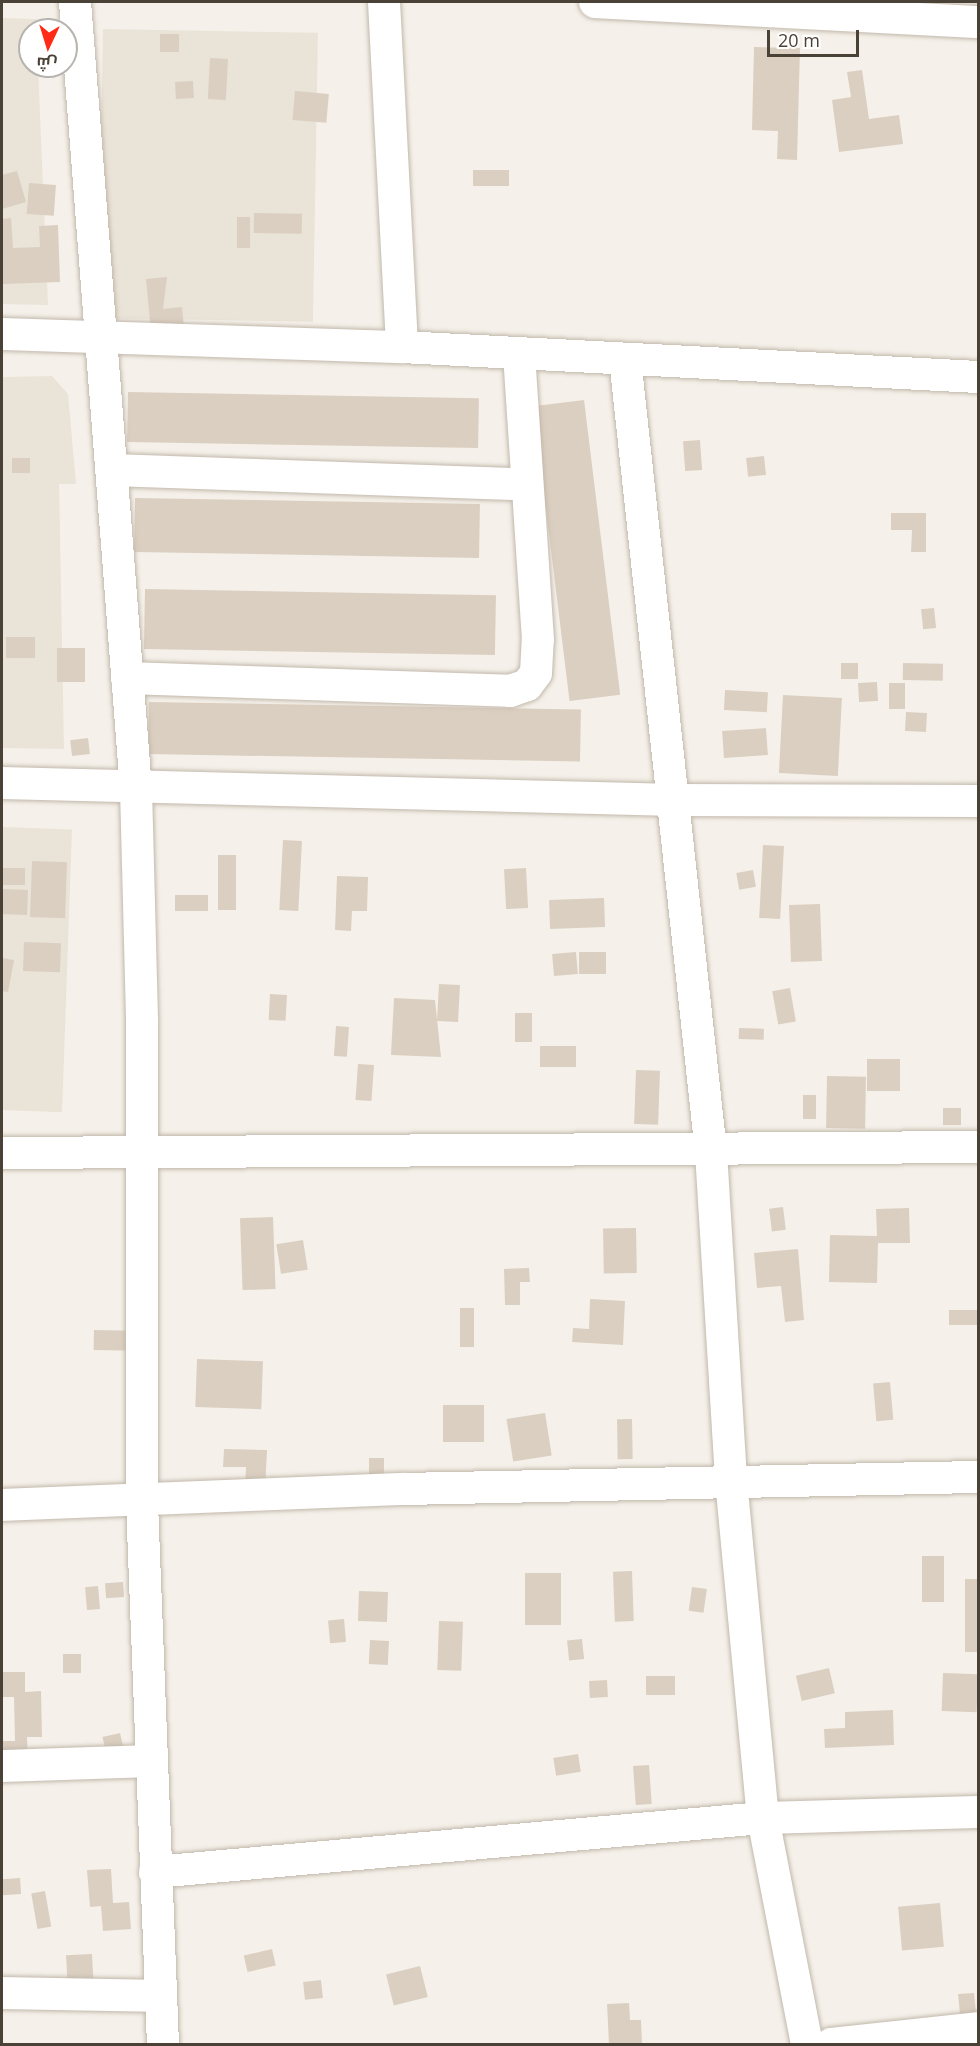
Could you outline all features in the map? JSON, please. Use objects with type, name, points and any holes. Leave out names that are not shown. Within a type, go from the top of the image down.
[{"type":"street","points":[[75,2],[100,337],[114,470],[136,789],[141,1155],[142,1503],[154,1872],[163,2044]]},
{"type":"street","points":[[384,2],[402,347]]},
{"type":"street","points":[[595,2],[978,22]]},
{"type":"street","points":[[2,334],[402,347],[519,356],[625,359],[978,377]]},
{"type":"street","points":[[127,678],[520,690],[536,673],[538,640],[525,484],[519,356]]},
{"type":"street","points":[[625,359],[676,800],[711,1152],[731,1480],[763,1818],[807,2044]]},
{"type":"street","points":[[114,470],[525,484]]},
{"type":"street","points":[[2,783],[136,789],[676,800],[978,801]]},
{"type":"street","points":[[2,1153],[141,1155],[711,1152],[978,1147]]},
{"type":"street","points":[[2,1505],[142,1503],[731,1480],[978,1477]]},
{"type":"street","points":[[2,1767],[151,1761]]},
{"type":"street","points":[[154,1872],[763,1818],[978,1812]]},
{"type":"street","points":[[2,1993],[161,1996]]},
{"type":"street","points":[[831,2044],[978,2028]]},
{"type":"shaded area","points":[[2,18],[18,18],[18,78],[39,78],[48,305],[2,304]]},
{"type":"shaded area","points":[[103,29],[318,33],[313,322],[98,318]]},
{"type":"shaded area","points":[[52,376],[68,394],[76,484],[59,484],[64,749],[2,748],[2,377]]},
{"type":"shaded area","points":[[2,827],[72,829],[62,1112],[2,1110]]},
{"type":"building","points":[[160,34],[179,34],[179,52],[160,52]]},
{"type":"building","points":[[754,47],[800,48],[797,160],[777,159],[778,131],[752,130]]},
{"type":"building","points":[[210,58],[228,59],[226,100],[208,99]]},
{"type":"building","points":[[862,70],[869,119],[899,115],[903,144],[839,152],[832,100],[851,97],[847,72]]},
{"type":"building","points":[[193,81],[194,98],[176,99],[175,82]]},
{"type":"building","points":[[295,91],[329,94],[326,123],[292,120]]},
{"type":"building","points":[[473,170],[509,170],[509,186],[473,186]]},
{"type":"building","points":[[17,171],[26,202],[2,209],[2,175]]},
{"type":"building","points":[[29,183],[56,185],[54,216],[27,214]]},
{"type":"building","points":[[254,213],[302,214],[302,234],[254,233]]},
{"type":"building","points":[[237,217],[250,217],[250,248],[237,248]]},
{"type":"building","points":[[11,218],[13,248],[40,247],[39,226],[58,225],[60,282],[2,284],[2,219]]},
{"type":"building","points":[[167,277],[163,309],[182,307],[184,328],[151,331],[146,279]]},
{"type":"building","points":[[128,392],[479,398],[478,448],[127,442]]},
{"type":"building","points":[[584,400],[620,695],[570,701],[533,406]]},
{"type":"building","points":[[700,440],[702,470],[685,471],[683,441]]},
{"type":"building","points":[[764,456],[766,475],[748,477],[746,458]]},
{"type":"building","points":[[12,458],[30,458],[30,473],[12,473]]},
{"type":"building","points":[[135,498],[480,504],[479,558],[134,552]]},
{"type":"building","points":[[891,513],[926,513],[926,552],[911,552],[912,530],[891,530]]},
{"type":"building","points":[[145,589],[496,595],[495,655],[144,649]]},
{"type":"building","points":[[934,608],[936,628],[923,629],[921,609]]},
{"type":"building","points":[[6,637],[35,637],[35,658],[6,658]]},
{"type":"building","points":[[57,648],[85,648],[85,682],[57,682]]},
{"type":"building","points":[[841,663],[858,663],[858,679],[841,679]]},
{"type":"building","points":[[903,663],[943,664],[943,681],[903,680]]},
{"type":"building","points":[[877,682],[878,701],[859,702],[858,683]]},
{"type":"building","points":[[889,683],[905,683],[905,709],[889,709]]},
{"type":"building","points":[[725,690],[768,692],[767,712],[724,710]]},
{"type":"building","points":[[783,695],[842,698],[838,776],[779,773]]},
{"type":"building","points":[[149,702],[581,710],[580,762],[148,754]]},
{"type":"building","points":[[906,712],[927,713],[926,732],[905,731]]},
{"type":"building","points":[[766,728],[768,755],[724,758],[722,731]]},
{"type":"building","points":[[88,738],[90,754],[72,756],[70,740]]},
{"type":"building","points":[[283,840],[302,841],[298,911],[279,910]]},
{"type":"building","points":[[763,845],[784,846],[780,919],[759,918]]},
{"type":"building","points":[[218,855],[236,855],[236,910],[218,910]]},
{"type":"building","points":[[32,861],[67,862],[65,918],[30,917]]},
{"type":"building","points":[[2,868],[25,868],[25,885],[2,885]]},
{"type":"building","points":[[526,868],[528,908],[506,909],[504,869]]},
{"type":"building","points":[[753,870],[756,887],[739,890],[736,873]]},
{"type":"building","points":[[337,876],[368,877],[367,911],[352,911],[351,931],[335,930]]},
{"type":"building","points":[[2,889],[28,890],[27,915],[2,914]]},
{"type":"building","points":[[175,895],[208,895],[208,911],[175,911]]},
{"type":"building","points":[[604,898],[605,927],[550,929],[549,900]]},
{"type":"building","points":[[820,904],[822,961],[791,962],[789,905]]},
{"type":"building","points":[[24,942],[61,943],[60,972],[23,971]]},
{"type":"building","points":[[576,952],[578,974],[554,976],[552,954]]},
{"type":"building","points":[[579,952],[606,952],[606,974],[579,974]]},
{"type":"building","points":[[2,958],[14,960],[8,992],[2,991]]},
{"type":"building","points":[[439,984],[460,985],[458,1022],[437,1021]]},
{"type":"building","points":[[790,988],[796,1021],[778,1025],[772,991]]},
{"type":"building","points":[[270,994],[287,995],[286,1021],[269,1020]]},
{"type":"building","points":[[394,998],[435,1000],[441,1057],[391,1055]]},
{"type":"building","points":[[515,1013],[532,1013],[532,1042],[515,1042]]},
{"type":"building","points":[[336,1026],[349,1027],[347,1057],[334,1056]]},
{"type":"building","points":[[739,1028],[764,1029],[764,1040],[739,1039]]},
{"type":"building","points":[[540,1046],[576,1046],[576,1067],[540,1067]]},
{"type":"building","points":[[867,1059],[900,1059],[900,1091],[867,1091]]},
{"type":"building","points":[[358,1064],[374,1065],[371,1101],[355,1100]]},
{"type":"building","points":[[636,1070],[660,1071],[658,1125],[634,1124]]},
{"type":"building","points":[[827,1076],[866,1077],[865,1129],[826,1128]]},
{"type":"building","points":[[803,1095],[816,1095],[816,1119],[803,1119]]},
{"type":"building","points":[[943,1108],[961,1108],[961,1125],[943,1125]]},
{"type":"building","points":[[783,1207],[786,1230],[772,1232],[769,1209]]},
{"type":"building","points":[[909,1208],[910,1243],[878,1243],[877,1283],[829,1282],[830,1235],[877,1236],[876,1209]]},
{"type":"building","points":[[273,1217],[276,1289],[243,1290],[240,1218]]},
{"type":"building","points":[[636,1228],[637,1273],[604,1274],[603,1229]]},
{"type":"building","points":[[303,1240],[308,1270],[281,1274],[276,1244]]},
{"type":"building","points":[[798,1249],[804,1320],[785,1322],[781,1286],[757,1288],[754,1253]]},
{"type":"building","points":[[529,1268],[530,1282],[520,1282],[520,1305],[505,1305],[504,1269]]},
{"type":"building","points":[[590,1299],[625,1301],[623,1345],[572,1342],[573,1328],[589,1329]]},
{"type":"building","points":[[460,1308],[474,1308],[474,1347],[460,1347]]},
{"type":"building","points":[[949,1310],[978,1310],[978,1325],[949,1325]]},
{"type":"building","points":[[94,1330],[134,1331],[134,1351],[94,1350]]},
{"type":"building","points":[[197,1359],[263,1361],[261,1409],[195,1407]]},
{"type":"building","points":[[890,1382],[893,1420],[876,1421],[873,1383]]},
{"type":"building","points":[[443,1405],[484,1405],[484,1442],[443,1442]]},
{"type":"building","points":[[545,1413],[552,1455],[513,1462],[506,1419]]},
{"type":"building","points":[[617,1419],[632,1419],[633,1459],[618,1459]]},
{"type":"building","points":[[224,1449],[267,1450],[265,1491],[245,1491],[246,1467],[223,1467]]},
{"type":"building","points":[[369,1458],[384,1458],[384,1491],[369,1491]]},
{"type":"building","points":[[922,1556],[944,1556],[944,1602],[922,1602]]},
{"type":"building","points":[[632,1571],[634,1621],[615,1622],[613,1572]]},
{"type":"building","points":[[525,1573],[561,1573],[561,1625],[525,1625]]},
{"type":"building","points":[[965,1579],[978,1579],[978,1652],[965,1652]]},
{"type":"building","points":[[123,1582],[124,1597],[106,1598],[105,1583]]},
{"type":"building","points":[[98,1586],[100,1609],[87,1610],[85,1587]]},
{"type":"building","points":[[692,1587],[707,1589],[704,1613],[689,1611]]},
{"type":"building","points":[[359,1591],[388,1592],[387,1622],[358,1621]]},
{"type":"building","points":[[344,1619],[346,1642],[330,1643],[328,1620]]},
{"type":"building","points":[[439,1621],[463,1622],[461,1671],[437,1670]]},
{"type":"building","points":[[582,1639],[584,1659],[569,1660],[567,1641]]},
{"type":"building","points":[[370,1640],[389,1641],[388,1665],[369,1664]]},
{"type":"building","points":[[63,1654],[81,1654],[81,1673],[63,1673]]},
{"type":"building","points":[[829,1668],[835,1693],[802,1701],[796,1676]]},
{"type":"building","points":[[2,1672],[25,1672],[25,1692],[41,1691],[42,1737],[27,1737],[28,1761],[2,1761],[2,1741],[15,1741],[14,1697],[2,1697]]},
{"type":"building","points":[[943,1673],[978,1674],[977,1712],[942,1711]]},
{"type":"building","points":[[646,1676],[675,1676],[675,1695],[646,1695]]},
{"type":"building","points":[[607,1680],[608,1697],[590,1698],[589,1681]]},
{"type":"building","points":[[893,1710],[894,1745],[825,1748],[824,1729],[845,1728],[845,1712]]},
{"type":"building","points":[[120,1733],[125,1755],[108,1759],[102,1737]]},
{"type":"building","points":[[578,1754],[581,1772],[556,1776],[553,1758]]},
{"type":"building","points":[[649,1765],[652,1804],[636,1805],[633,1766]]},
{"type":"building","points":[[111,1869],[113,1903],[129,1902],[131,1929],[103,1931],[101,1906],[90,1907],[87,1870]]},
{"type":"building","points":[[20,1878],[21,1894],[3,1895],[2,1879]]},
{"type":"building","points":[[45,1891],[51,1926],[37,1929],[31,1893]]},
{"type":"building","points":[[940,1903],[944,1947],[902,1950],[898,1907]]},
{"type":"building","points":[[272,1949],[276,1966],[248,1972],[244,1956]]},
{"type":"building","points":[[92,1954],[94,1997],[68,1998],[66,1955]]},
{"type":"building","points":[[420,1966],[428,1997],[394,2006],[386,1974]]},
{"type":"building","points":[[321,1980],[323,1998],[305,2000],[303,1982]]},
{"type":"building","points":[[974,1993],[978,2033],[963,2044],[958,1994]]},
{"type":"building","points":[[629,2003],[630,2020],[641,2020],[642,2044],[609,2044],[607,2004]]}]
